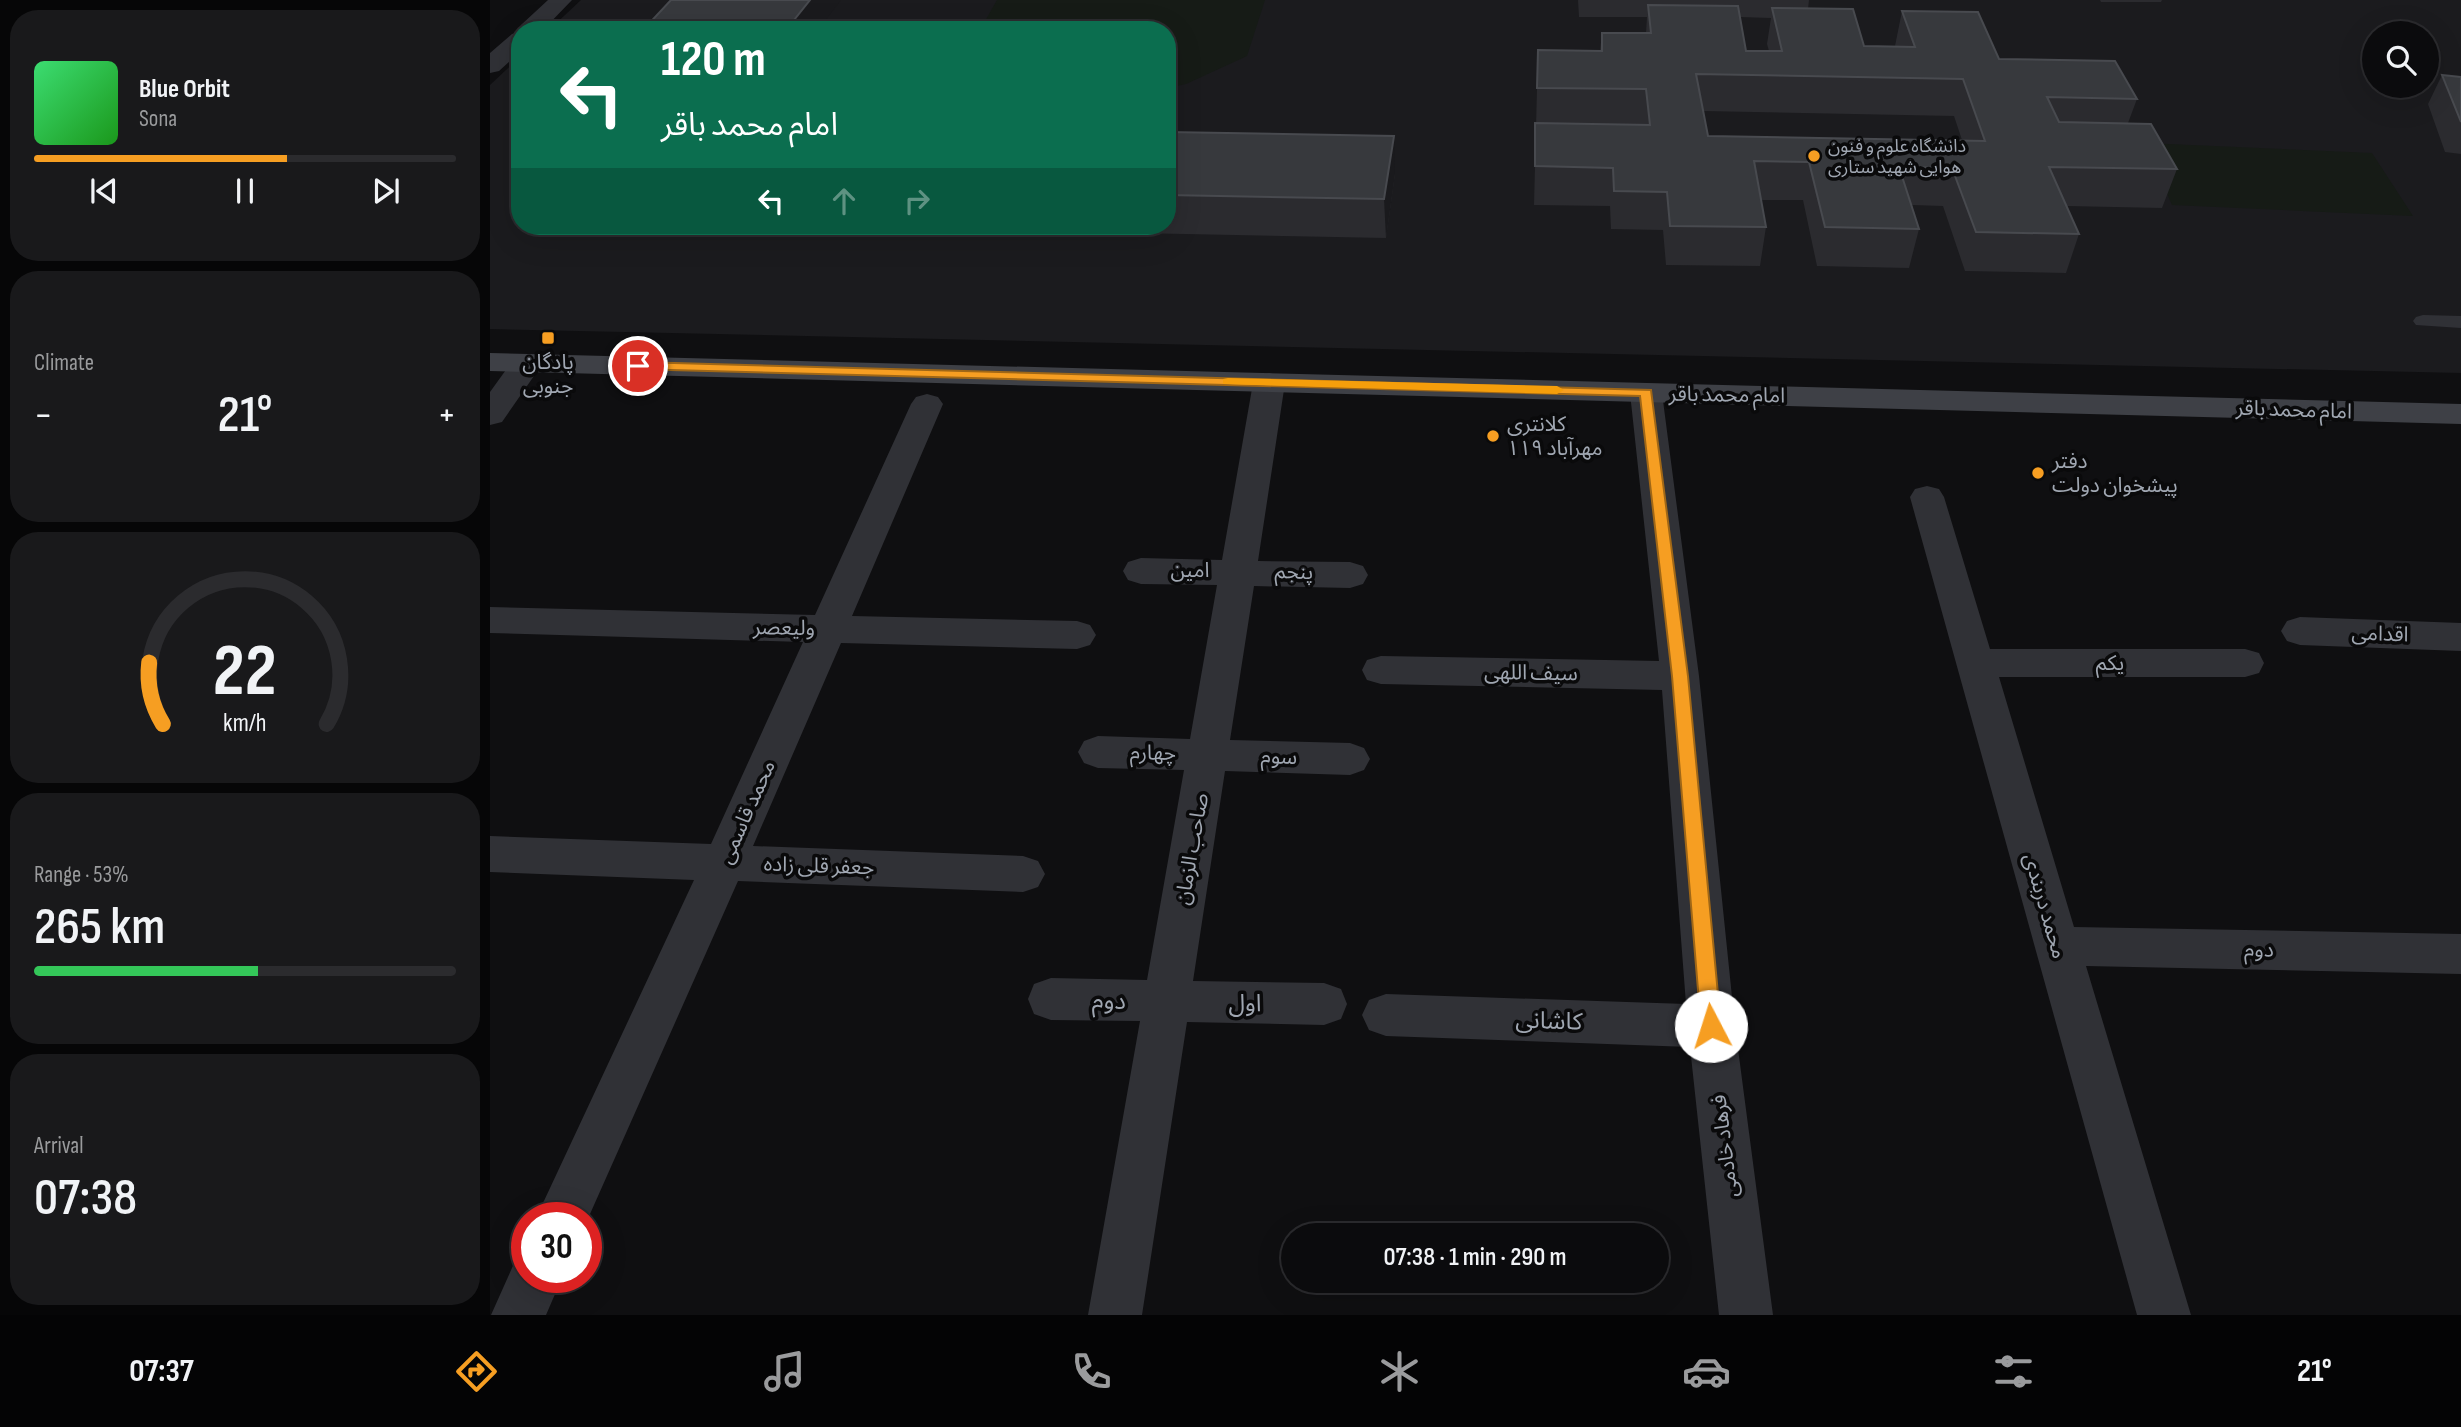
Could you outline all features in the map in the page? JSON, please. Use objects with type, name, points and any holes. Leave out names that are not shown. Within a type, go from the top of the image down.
[{"type":"main road","name":"امام محمد باقر","points":[[490,362],[2461,414]]},
{"type":"street","points":[[539,21],[561,0]]},
{"type":"street","points":[[490,66],[511,46]]},
{"type":"street","points":[[490,415],[527,363]]},
{"type":"street","name":"صاحب الزمان","points":[[1115,1315],[1269,383]]},
{"type":"street","name":"فرهاد خادمی","points":[[1646,393],[1680,676],[1711,1026],[1746,1315]]},
{"type":"street","name":"محمد قاسمی","points":[[569,1202],[724,863],[927,404]]},
{"type":"street","name":"محمد دربندی","points":[[1927,497],[2164,1315]]},
{"type":"street","name":"امین","points":[[1141,571],[1238,570]]},
{"type":"street","name":"پنجم","points":[[1238,570],[1350,575]]},
{"type":"street","name":"ولیعصر","points":[[490,621],[1077,635]]},
{"type":"street","name":"اقدامی","points":[[2300,631],[2461,637]]},
{"type":"street","name":"یکم","points":[[1975,663],[2245,663]]},
{"type":"street","name":"سیف اللهی","points":[[1381,670],[1680,676]]},
{"type":"street","name":"چهارم","points":[[1098,752],[1208,754]]},
{"type":"street","name":"سوم","points":[[1208,754],[1350,759]]},
{"type":"street","name":"جعفر قلی زاده","points":[[490,854],[1023,874]]},
{"type":"street","name":"دوم","points":[[2057,946],[2461,954]]},
{"type":"street","name":"دوم","points":[[1051,999],[1167,1002]]},
{"type":"street","name":"اول","points":[[1167,1002],[1324,1004]]},
{"type":"street","name":"کاشانی","points":[[1386,1015],[1711,1026]]},
{"type":"street","points":[[518,1315],[528,1293]]},
{"type":"street","points":[[490,1314],[508,1315]]},
{"type":"lane","points":[[2423,321],[2461,322]]},
{"type":"shaded area","name":"دانشگاه علوم و فنون هوایی شهید ستاری","points":[[581,0],[2461,0],[2461,373],[490,329],[490,85],[511,65],[511,235],[1176,235],[1176,21],[559,21]]},
{"type":"shaded area","points":[[997,0],[1265,0],[1247,56],[1176,86],[1176,21],[985,21]]},
{"type":"shaded area","points":[[2145,143],[2372,153],[2413,216],[2172,205]]},
{"type":"building","points":[[671,0],[810,0],[793,21],[651,21]]},
{"type":"building","points":[[1648,5],[1738,6],[1746,51],[1782,51],[1772,8],[1853,9],[1864,46],[1915,47],[1902,11],[1978,12],[1999,59],[2115,61],[2137,99],[2047,97],[2059,122],[2151,124],[2177,169],[2049,167],[2079,234],[1976,232],[1952,168],[1899,167],[1919,229],[1825,227],[1809,162],[1754,161],[1766,227],[1670,226],[1667,192],[1614,191],[1613,168],[1535,166],[1535,123],[1650,125],[1646,89],[1537,88],[1538,50],[1602,51],[1602,33],[1651,33]],"holes":[[[1696,74],[1963,79],[1985,141],[1708,136]]]},
{"type":"building","points":[[2442,75],[2461,77],[2461,122]]},
{"type":"building","points":[[1176,132],[1394,136],[1384,199],[1176,195]]},
{"type":"slow traffic","points":[[1228,381],[1557,390]]},
{"type":"place","name":"دانشگاه علوم و فنون هوایی شهید ستاری","points":[[1814,156]]},
{"type":"place","name":"پادگان جنوبی","points":[[548,338]]},
{"type":"place","name":"کلانتری ۱۱۹ مهرآباد","points":[[1493,436]]},
{"type":"place","name":"دفتر پیشخوان دولت","points":[[2038,473]]},
{"type":"route","points":[[638,366],[1646,393],[1680,676],[1711,1026]]}]
